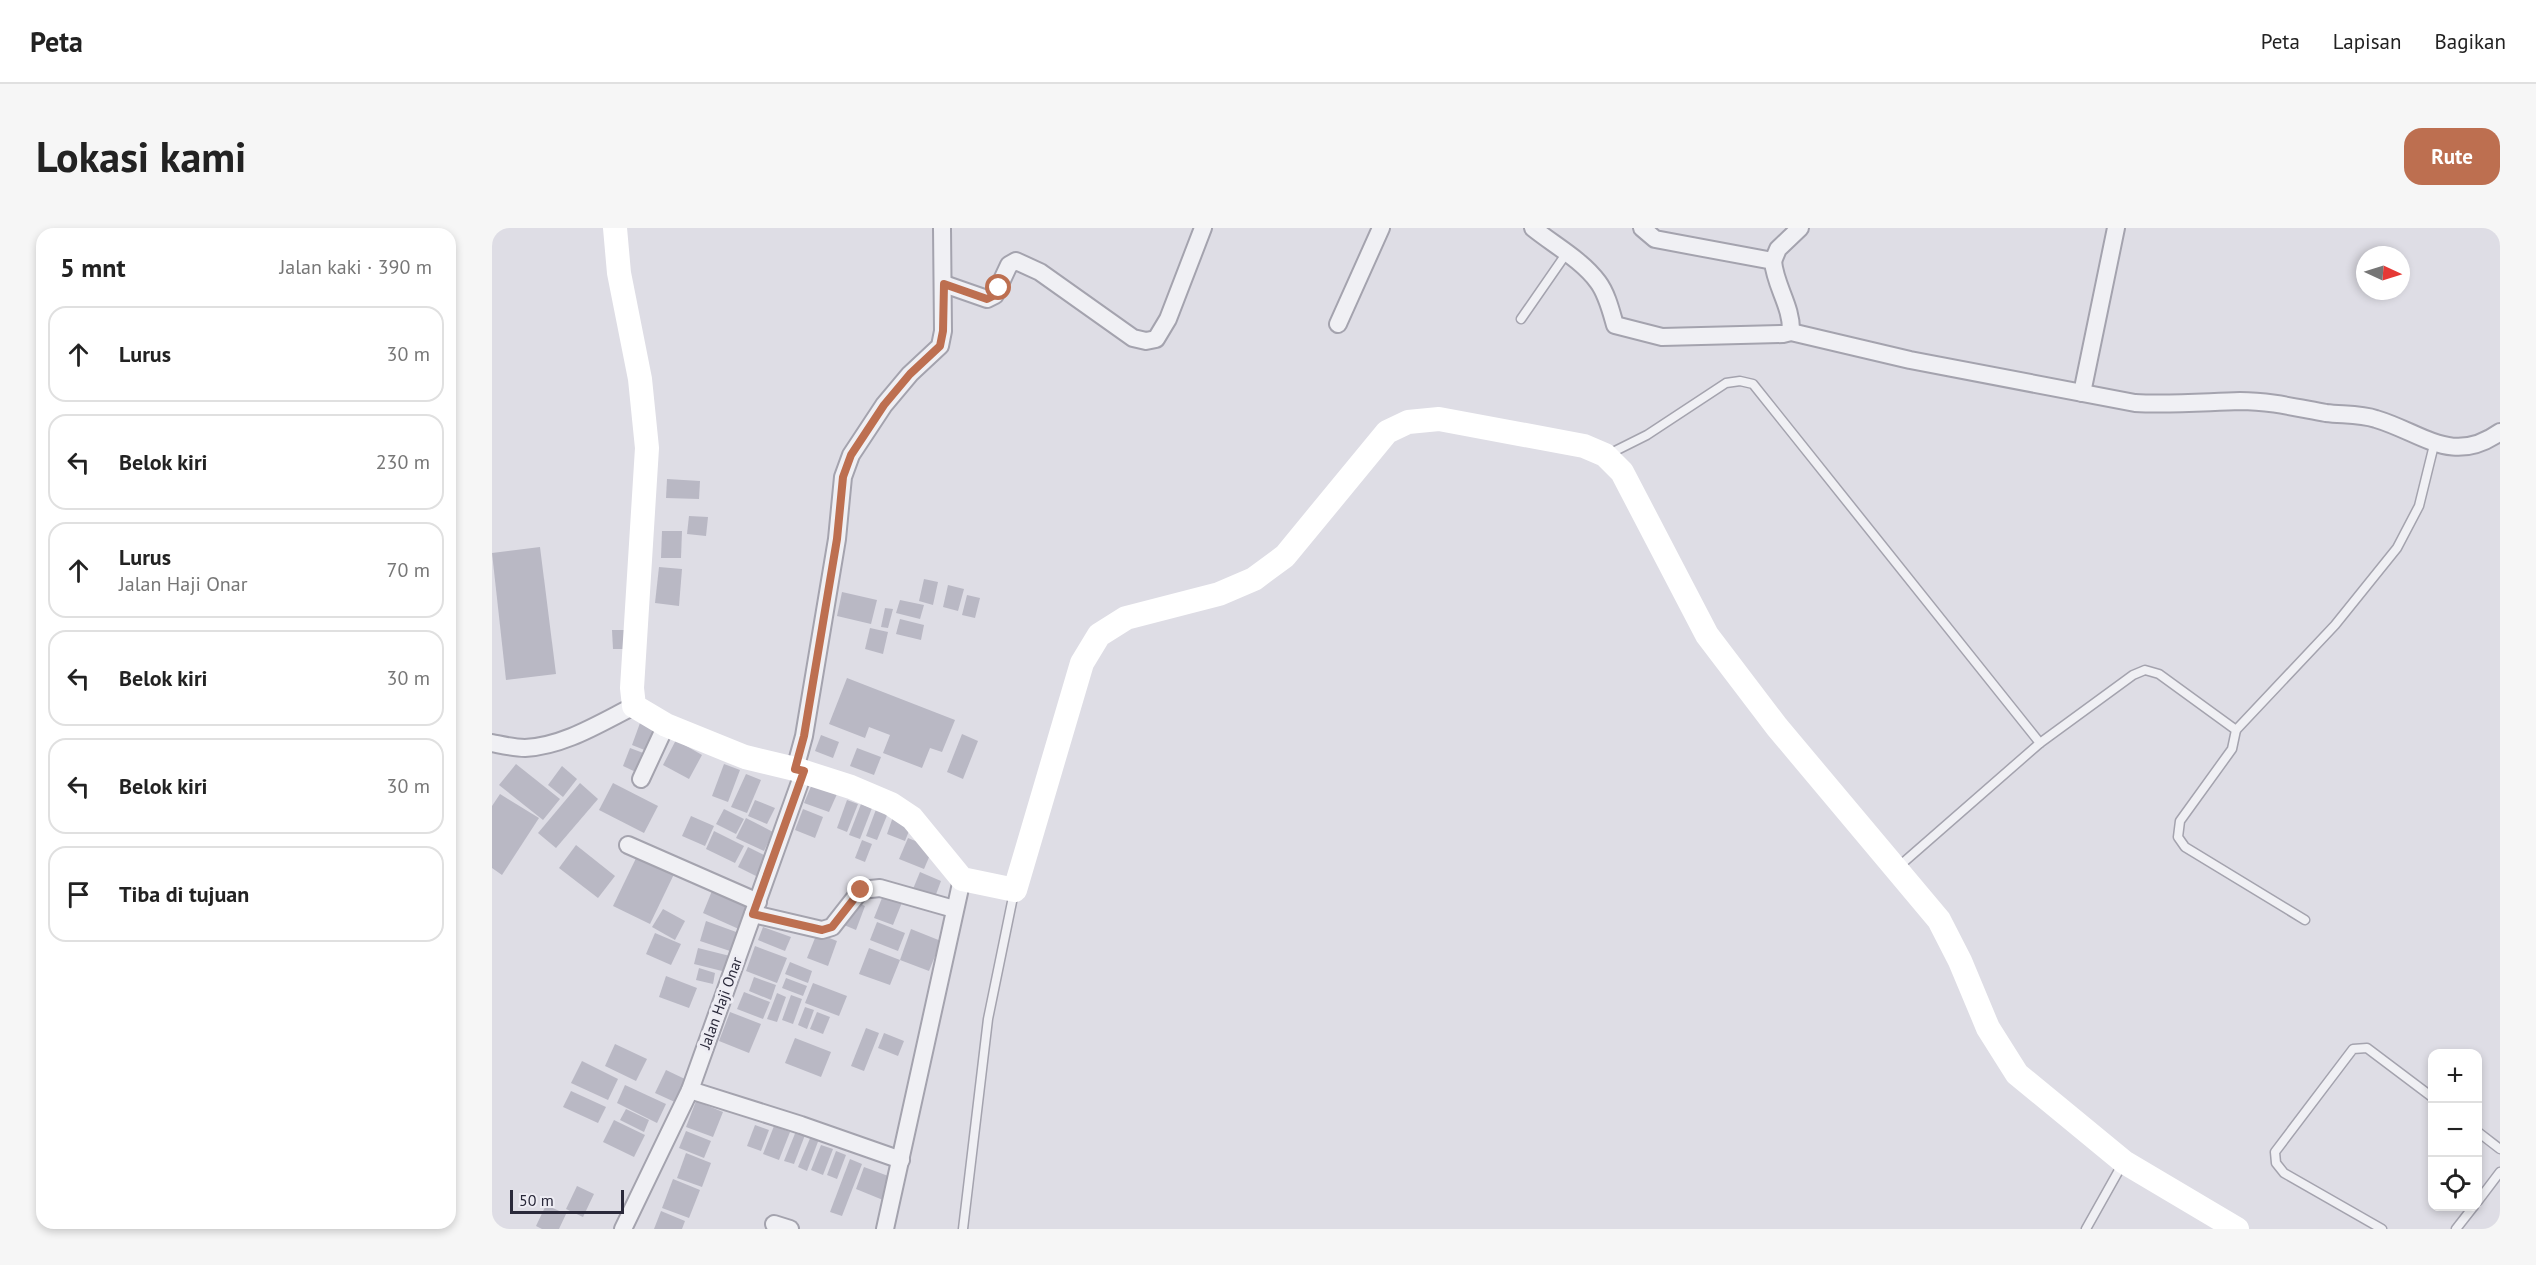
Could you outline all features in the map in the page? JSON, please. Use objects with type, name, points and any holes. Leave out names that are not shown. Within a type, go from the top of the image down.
[{"type":"street","points":[[615,228],[619,273],[640,379],[647,448],[632,688],[634,706]]},
{"type":"street","name":"Jalan Haji Onar","points":[[623,1229],[690,1090],[756,908],[799,770],[837,539],[843,477],[851,455],[884,405],[910,374],[940,346],[943,331],[944,284],[942,228]]},
{"type":"street","points":[[944,284],[987,299],[995,295],[1008,265],[1016,261],[1041,272],[1133,338],[1146,341],[1156,339],[1168,319],[1203,228]]},
{"type":"street","points":[[1338,324],[1381,228]]},
{"type":"street","points":[[1533,228],[1598,282],[1615,326],[1662,337],[1726,337],[1791,332],[1910,360],[2135,403],[2170,405],[2242,401],[2278,404],[2375,419],[2434,445],[2461,447],[2484,443],[2500,432]]},
{"type":"street","points":[[1642,228],[1655,239],[1773,261]]},
{"type":"street","points":[[1791,332],[1791,317],[1774,271],[1773,261],[1778,249],[1800,228]]},
{"type":"street","points":[[2082,393],[2116,228]]},
{"type":"street","points":[[634,706],[666,724],[745,757],[799,770],[851,787],[891,804],[912,818],[962,879],[1015,890],[1082,663],[1099,635],[1126,618],[1219,594],[1254,579],[1285,555],[1387,432],[1408,422],[1439,418],[1615,451],[1622,472],[1707,635],[1777,727],[1939,920],[1960,961],[1988,1028],[2017,1074],[2124,1162],[2237,1229]]},
{"type":"street","points":[[492,743],[523,748],[549,744],[573,736],[634,706]]},
{"type":"street","points":[[641,779],[666,724]]},
{"type":"street","points":[[628,845],[756,908],[822,930],[832,927],[861,890],[880,888],[954,909]]},
{"type":"street","points":[[885,1229],[962,879]]},
{"type":"street","points":[[690,1090],[901,1160]]},
{"type":"lane","points":[[1521,319],[1566,254]]},
{"type":"lane","points":[[1615,451],[1647,435],[1726,383],[1740,381],[1753,384],[2040,743]]},
{"type":"lane","points":[[2305,920],[2185,847],[2178,837],[2180,821],[2232,749],[2236,730],[2335,625],[2397,548],[2419,506],[2434,445]]},
{"type":"lane","points":[[1896,868],[2040,743],[2133,675],[2145,670],[2159,674],[2236,730]]},
{"type":"lane","points":[[963,1229],[988,1019],[1015,890]]},
{"type":"lane","points":[[2382,1229],[2284,1173],[2276,1163],[2275,1152],[2353,1049],[2358,1047],[2367,1048],[2428,1093]]},
{"type":"lane","points":[[2482,1135],[2500,1149]]},
{"type":"lane","points":[[2086,1229],[2124,1162]]},
{"type":"lane","points":[[2482,1197],[2500,1172]]},
{"type":"lane","points":[[2456,1229],[2470,1211]]},
{"type":"building","points":[[667,479],[700,481],[699,499],[666,498]]},
{"type":"building","points":[[689,516],[708,517],[706,536],[687,534]]},
{"type":"building","points":[[662,531],[682,531],[681,558],[661,558]]},
{"type":"building","points":[[540,547],[556,674],[506,680],[492,553]]},
{"type":"building","points":[[659,567],[682,569],[679,606],[655,603]]},
{"type":"building","points":[[924,579],[938,582],[933,605],[919,601]]},
{"type":"building","points":[[948,585],[964,589],[958,611],[943,607]]},
{"type":"building","points":[[842,592],[877,600],[871,624],[837,616]]},
{"type":"building","points":[[967,595],[980,598],[975,618],[962,615]]},
{"type":"building","points":[[900,600],[924,605],[920,619],[896,613]]},
{"type":"building","points":[[885,608],[893,609],[888,628],[881,627]]},
{"type":"building","points":[[900,619],[924,625],[921,640],[896,634]]},
{"type":"building","points":[[870,628],[888,632],[883,654],[865,649]]},
{"type":"building","points":[[612,630],[626,630],[627,649],[613,649]]},
{"type":"building","points":[[847,678],[955,720],[942,752],[930,748],[922,768],[883,753],[890,735],[869,727],[865,738],[829,724]]},
{"type":"building","points":[[640,723],[655,729],[647,751],[632,745]]},
{"type":"building","points":[[962,734],[978,741],[963,779],[947,772]]},
{"type":"building","points":[[821,735],[839,742],[833,758],[815,751]]},
{"type":"building","points":[[676,740],[702,755],[689,779],[663,765]]},
{"type":"building","points":[[630,748],[646,754],[638,773],[623,766]]},
{"type":"building","points":[[857,748],[881,757],[874,775],[850,766]]},
{"type":"building","points":[[516,764],[560,799],[543,820],[499,785]]},
{"type":"building","points":[[724,764],[740,770],[728,802],[712,796]]},
{"type":"building","points":[[562,766],[577,779],[563,797],[548,785]]},
{"type":"building","points":[[746,774],[761,780],[747,813],[731,807]]},
{"type":"building","points":[[580,783],[598,799],[556,848],[538,833]]},
{"type":"building","points":[[613,783],[658,806],[644,833],[599,810]]},
{"type":"building","points":[[812,784],[837,794],[829,812],[804,803]]},
{"type":"building","points":[[500,794],[539,818],[502,875],[492,868],[492,806]]},
{"type":"building","points":[[755,800],[775,808],[767,824],[748,816]]},
{"type":"building","points":[[847,800],[858,804],[847,832],[837,828]]},
{"type":"building","points":[[861,804],[872,808],[860,839],[849,835]]},
{"type":"building","points":[[878,804],[890,808],[877,840],[866,836]]},
{"type":"building","points":[[724,809],[744,819],[736,834],[716,824]]},
{"type":"building","points":[[803,809],[823,817],[815,838],[795,830]]},
{"type":"building","points":[[894,814],[913,821],[905,841],[887,834]]},
{"type":"building","points":[[691,816],[714,826],[705,846],[682,836]]},
{"type":"building","points":[[746,818],[773,832],[764,851],[736,838]]},
{"type":"building","points":[[714,831],[744,846],[735,863],[706,849]]},
{"type":"building","points":[[908,838],[933,848],[924,869],[899,859]]},
{"type":"building","points":[[862,840],[872,844],[865,862],[855,858]]},
{"type":"building","points":[[576,845],[615,876],[598,898],[559,868]]},
{"type":"building","points":[[748,847],[772,859],[762,879],[738,867]]},
{"type":"building","points":[[639,852],[676,870],[650,924],[613,906]]},
{"type":"building","points":[[920,872],[941,881],[935,897],[913,889]]},
{"type":"building","points":[[714,886],[753,902],[741,930],[703,913]]},
{"type":"building","points":[[884,893],[903,900],[893,925],[874,918]]},
{"type":"building","points":[[854,901],[865,906],[856,930],[844,925]]},
{"type":"building","points":[[663,909],[685,921],[675,940],[652,927]]},
{"type":"building","points":[[706,921],[739,933],[733,952],[700,941]]},
{"type":"building","points":[[877,922],[905,933],[898,951],[870,940]]},
{"type":"building","points":[[763,927],[791,937],[785,951],[758,940]]},
{"type":"building","points":[[911,929],[941,941],[929,971],[900,960]]},
{"type":"building","points":[[655,933],[681,944],[671,965],[646,954]]},
{"type":"building","points":[[817,933],[837,941],[828,966],[807,958]]},
{"type":"building","points":[[755,946],[787,958],[777,983],[746,971]]},
{"type":"building","points":[[698,948],[730,956],[726,972],[694,964]]},
{"type":"building","points":[[869,948],[900,960],[890,985],[859,974]]},
{"type":"building","points":[[790,962],[812,971],[808,983],[785,974]]},
{"type":"building","points":[[699,968],[715,973],[713,984],[696,980]]},
{"type":"building","points":[[666,976],[697,988],[689,1008],[659,997]]},
{"type":"building","points":[[754,977],[776,985],[771,1000],[749,991]]},
{"type":"building","points":[[786,978],[807,986],[803,996],[782,988]]},
{"type":"building","points":[[813,983],[847,996],[839,1016],[805,1003]]},
{"type":"building","points":[[744,992],[770,1002],[763,1019],[737,1009]]},
{"type":"building","points":[[777,993],[786,997],[777,1022],[767,1019]]},
{"type":"building","points":[[791,995],[802,999],[793,1024],[782,1020]]},
{"type":"building","points":[[805,1007],[814,1010],[807,1029],[798,1025]]},
{"type":"building","points":[[730,1012],[761,1024],[749,1053],[719,1041]]},
{"type":"building","points":[[817,1012],[830,1017],[823,1034],[810,1029]]},
{"type":"building","points":[[866,1028],[879,1033],[864,1071],[851,1066]]},
{"type":"building","points":[[884,1033],[904,1041],[898,1056],[878,1048]]},
{"type":"building","points":[[795,1038],[831,1052],[821,1077],[785,1063]]},
{"type":"building","points":[[615,1044],[647,1059],[636,1081],[605,1066]]},
{"type":"building","points":[[582,1061],[618,1079],[608,1100],[571,1083]]},
{"type":"building","points":[[666,1070],[687,1080],[677,1103],[655,1093]]},
{"type":"building","points":[[625,1085],[666,1104],[657,1123],[617,1103]]},
{"type":"building","points":[[571,1091],[606,1107],[598,1123],[563,1107]]},
{"type":"building","points":[[696,1101],[723,1112],[713,1137],[686,1127]]},
{"type":"building","points":[[626,1109],[649,1120],[644,1132],[620,1120]]},
{"type":"building","points":[[614,1120],[645,1135],[634,1157],[603,1142]]},
{"type":"building","points":[[755,1125],[769,1130],[761,1151],[747,1146]]},
{"type":"building","points":[[774,1126],[790,1132],[779,1160],[763,1154]]},
{"type":"building","points":[[686,1131],[711,1141],[704,1158],[679,1148]]},
{"type":"building","points":[[796,1131],[805,1135],[794,1164],[784,1161]]},
{"type":"building","points":[[811,1136],[819,1139],[807,1171],[798,1167]]},
{"type":"building","points":[[821,1145],[833,1149],[823,1175],[811,1170]]},
{"type":"building","points":[[836,1151],[846,1155],[837,1179],[827,1175]]},
{"type":"building","points":[[686,1153],[711,1163],[702,1187],[677,1178]]},
{"type":"building","points":[[850,1159],[862,1164],[842,1216],[830,1212]]},
{"type":"building","points":[[864,1167],[891,1177],[883,1200],[856,1189]]},
{"type":"building","points":[[673,1179],[700,1190],[689,1218],[662,1208]]},
{"type":"building","points":[[577,1186],[594,1194],[583,1217],[566,1209]]},
{"type":"building","points":[[546,1205],[566,1214],[559,1229],[542,1229],[536,1226]]},
{"type":"building","points":[[661,1211],[685,1221],[682,1229],[654,1229]]},
{"type":"route","points":[[861,890],[850,900],[832,927],[822,930],[753,914],[804,771],[795,769],[804,736],[837,539],[843,477],[851,455],[884,405],[910,374],[940,346],[943,331],[944,284],[987,299],[995,295],[999,288]]}]
